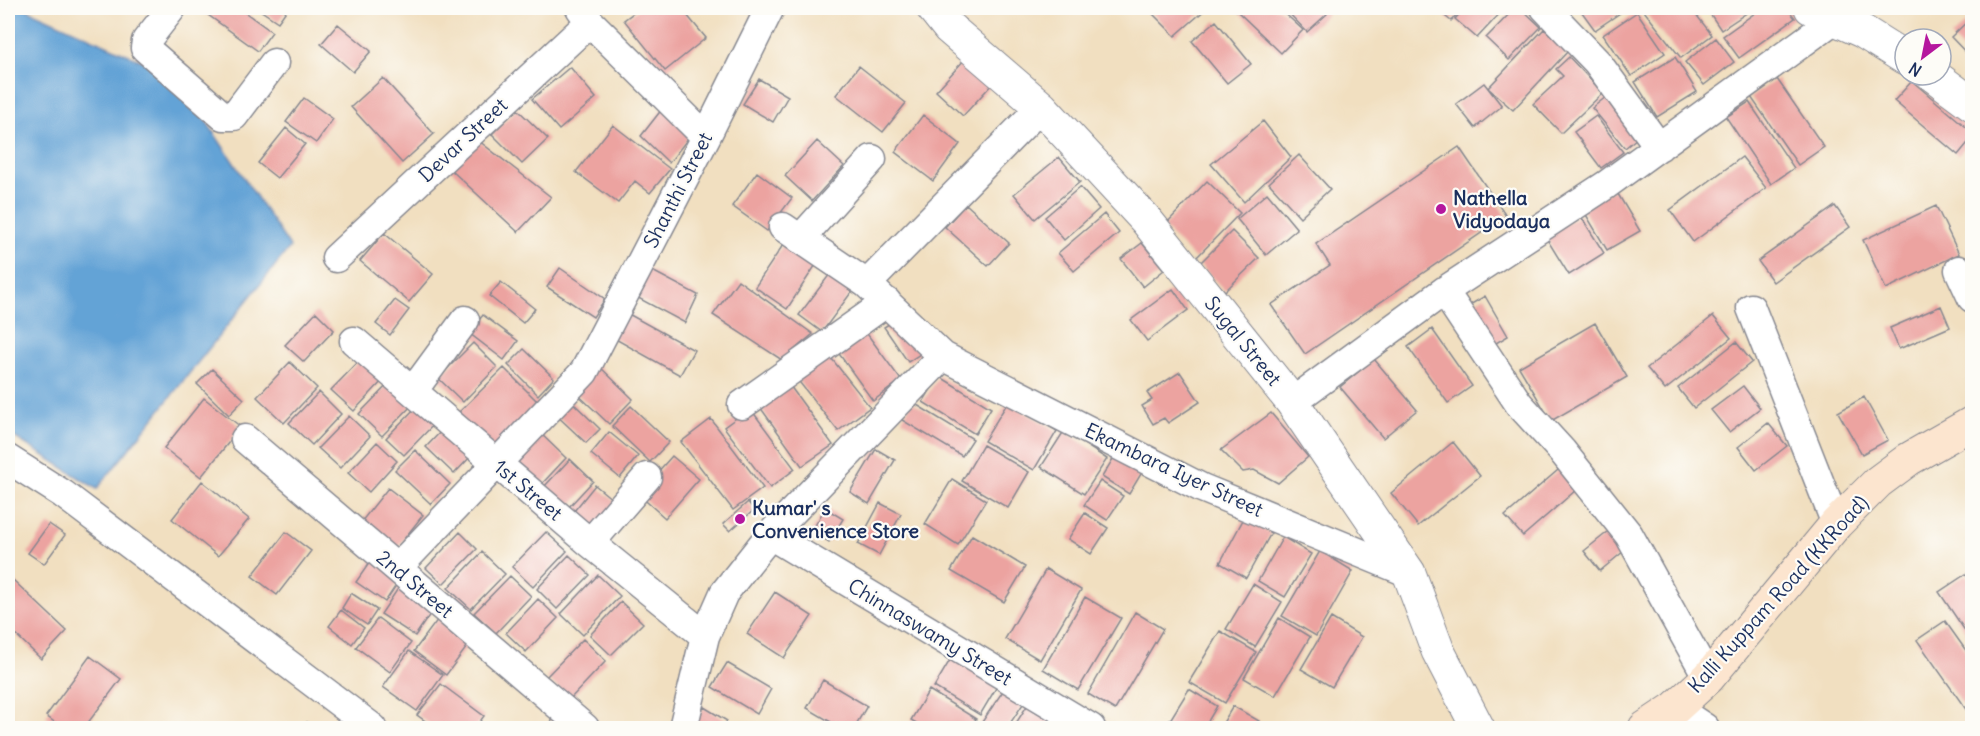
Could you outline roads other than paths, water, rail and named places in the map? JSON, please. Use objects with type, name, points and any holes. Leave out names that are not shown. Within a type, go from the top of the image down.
[{"type":"main road","name":"Kalli Kuppam Road (KKRoad)","points":[[1645,729],[1675,708],[1708,678],[1836,524],[1886,476],[1910,459],[1972,423]]},
{"type":"street","points":[[172,8],[146,41],[145,48],[223,116],[234,116],[274,63]]},
{"type":"street","name":"Shanthi Street","points":[[397,568],[584,372],[770,8]]},
{"type":"street","name":"Sugal Street","points":[[933,8],[949,28],[1041,107],[1146,220],[1292,402],[1409,573],[1438,651],[1479,729]]},
{"type":"street","points":[[1545,8],[1597,62],[1659,147]]},
{"type":"street","points":[[1292,402],[1444,291],[1606,185],[1659,147],[1819,11],[1863,31],[1893,50]]},
{"type":"street","points":[[585,15],[706,137]]},
{"type":"street","name":"Devar Street","points":[[336,258],[585,15]]},
{"type":"street","points":[[1952,87],[1970,98]]},
{"type":"street","points":[[742,405],[877,293],[1041,107]]},
{"type":"street","name":"Ekambara Iyer Street","points":[[872,159],[791,233],[877,293],[944,356],[1202,488],[1409,573]]},
{"type":"street","points":[[1959,270],[1972,298]]},
{"type":"street","points":[[1444,291],[1519,404],[1562,451],[1629,535],[1708,678]]},
{"type":"street","points":[[1751,308],[1836,524]]},
{"type":"street","points":[[413,392],[465,320]]},
{"type":"street","name":"1st Street","points":[[354,341],[590,543],[705,636]]},
{"type":"street","points":[[683,729],[705,636],[724,593],[770,535],[944,356]]},
{"type":"street","name":"2nd Street","points":[[245,439],[585,729]]},
{"type":"street","points":[[8,459],[63,494],[373,729]]},
{"type":"street","points":[[590,543],[647,477]]},
{"type":"street","name":"Chinnaswamy Street","points":[[770,535],[1091,729]]},
{"type":"street","points":[[1675,708],[1705,729]]},
{"type":"water","points":[[8,8],[24,8],[176,76],[290,247],[97,489],[8,433]]},
{"type":"place","name":"Nathella Vidyodaya","points":[[1441,209]]},
{"type":"place","name":"Kumar' s Convenience Store","points":[[740,519]]}]
